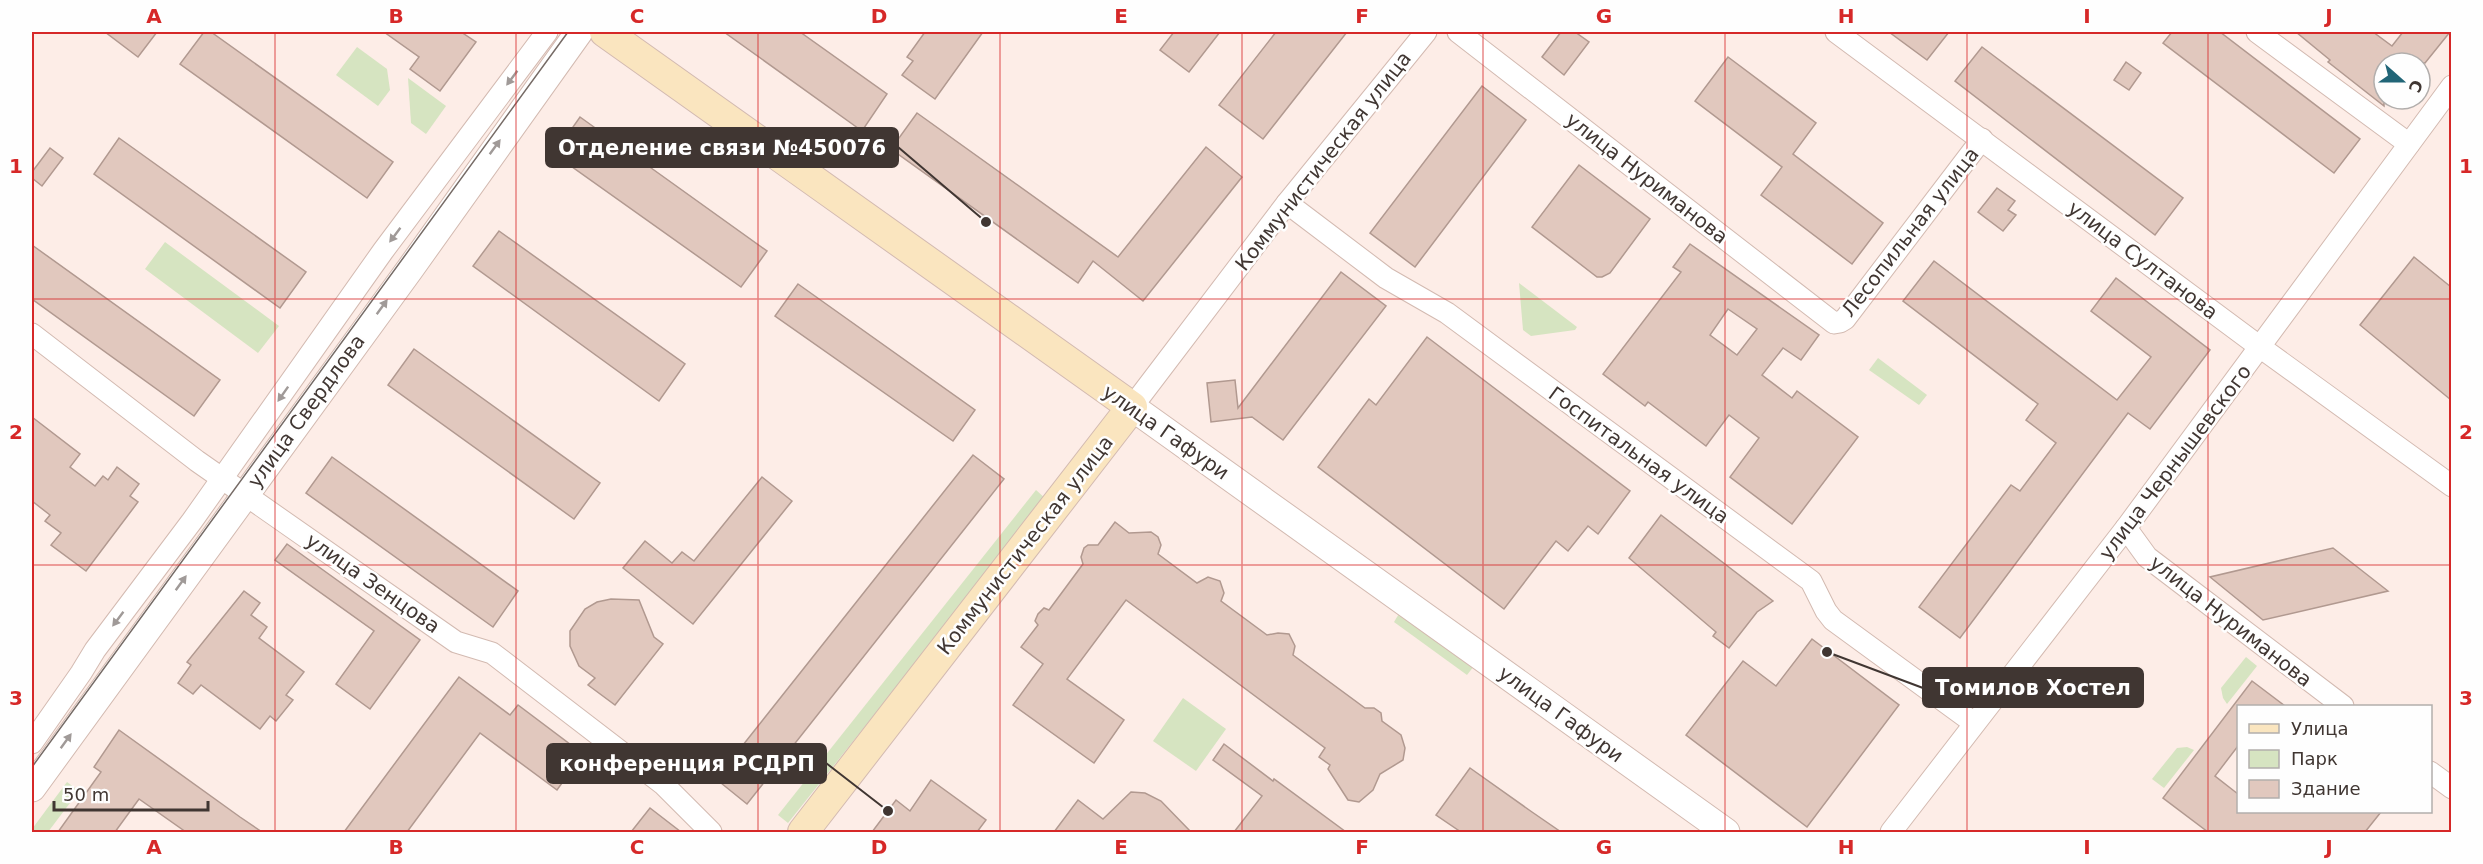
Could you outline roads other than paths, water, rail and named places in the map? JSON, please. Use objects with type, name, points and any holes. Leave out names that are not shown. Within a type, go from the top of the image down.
[{"type":"main road","name":"улица Гафури","points":[[605,32],[1132,407]]},
{"type":"main road","name":"Коммунистическая улица","points":[[803,832],[1132,407]]},
{"type":"street","name":"улица Свердлова","points":[[32,743],[95,650],[223,478],[383,251],[547,32]]},
{"type":"street","name":"улица Свердлова","points":[[32,788],[410,269],[579,32]]},
{"type":"street","name":"Коммунистическая улица","points":[[1132,407],[1287,203],[1426,32]]},
{"type":"street","name":"улица Нуриманова","points":[[1458,32],[1829,321],[1837,323]]},
{"type":"street","name":"улица Султанова","points":[[1836,32],[2451,486]]},
{"type":"street","points":[[2257,32],[2409,144]]},
{"type":"street","name":"улица Чернышевского","points":[[1891,832],[2126,528],[2451,86]]},
{"type":"street","name":"Лесопильная улица","points":[[1837,323],[1845,319],[1982,139]]},
{"type":"street","name":"Госпитальная улица","points":[[1287,203],[1386,278],[1450,315],[1811,581],[1833,620],[1974,723]]},
{"type":"street","name":"улица Зенцова","points":[[32,334],[245,494],[456,642],[492,653],[664,785],[711,832]]},
{"type":"street","name":"улица Гафури","points":[[1132,407],[1726,832]]},
{"type":"street","name":"улица Нуриманова","points":[[2126,528],[2147,557],[2342,705]]},
{"type":"street","points":[[2432,774],[2451,788]]},
{"type":"tram line","points":[[32,767],[568,32]]},
{"type":"place","name":"Отделение связи №450076","points":[[986,222]]},
{"type":"place","name":"Томилов Хостел","points":[[1827,652]]},
{"type":"place","name":"конференция РСДРП","points":[[888,811]]}]
